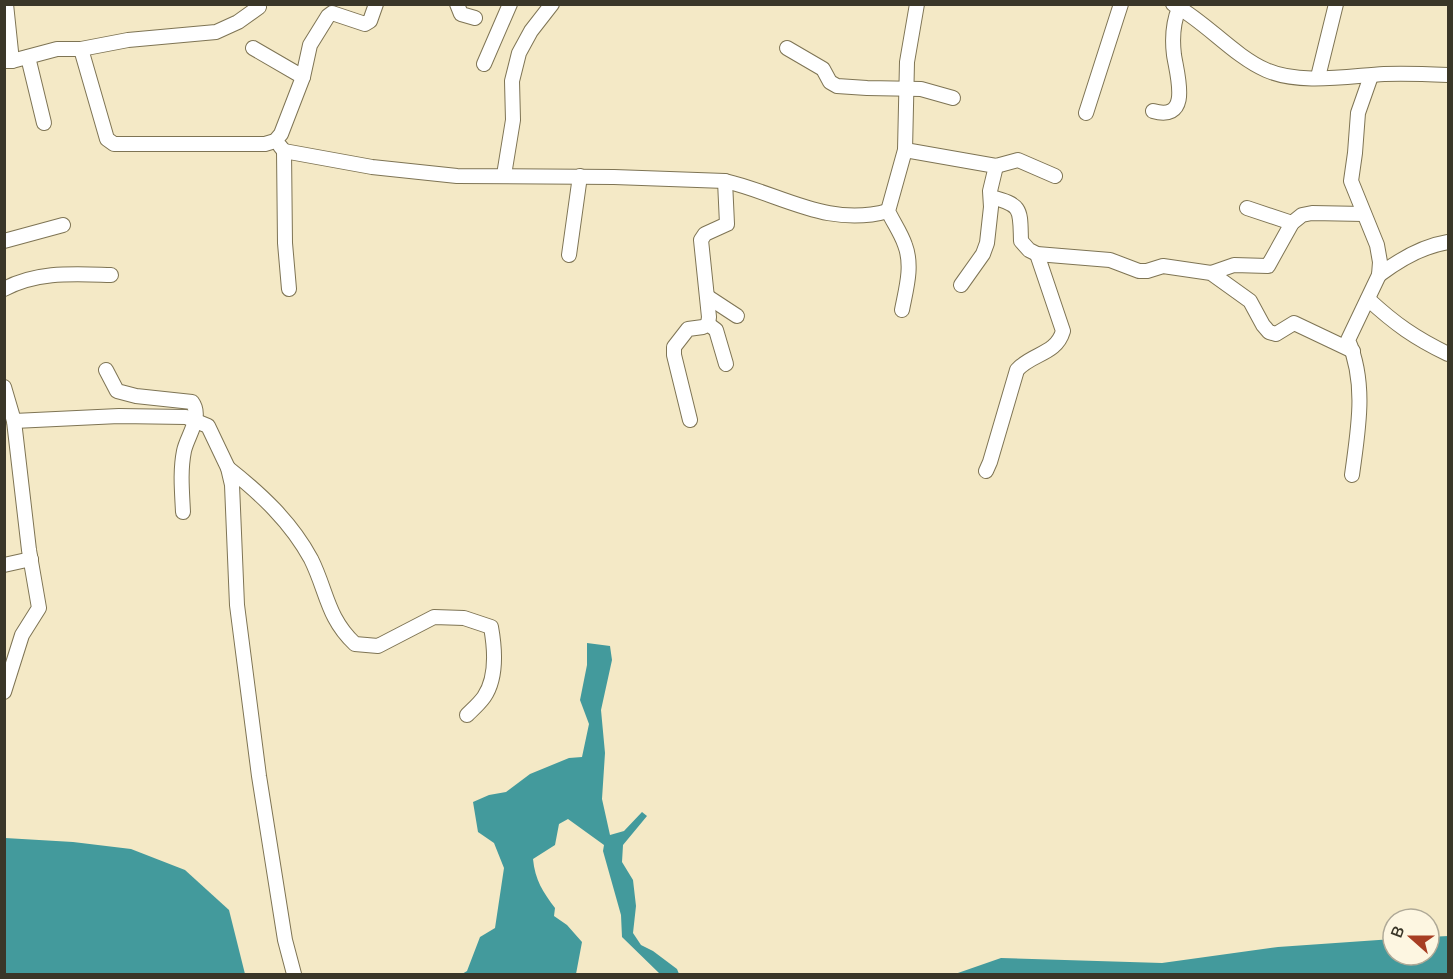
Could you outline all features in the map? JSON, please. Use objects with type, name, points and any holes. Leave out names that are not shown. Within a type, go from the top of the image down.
[{"type":"street","points":[[6,4],[8,61],[57,48],[81,49],[128,40],[216,32],[238,22],[259,7]]},
{"type":"street","points":[[289,289],[281,134],[303,77],[310,45],[327,16],[332,13],[365,24],[370,21],[376,4]]},
{"type":"street","points":[[457,4],[461,14],[475,18]]},
{"type":"street","points":[[484,64],[510,4]]},
{"type":"street","points":[[504,175],[513,120],[512,81],[519,53],[531,31],[552,4]]},
{"type":"street","points":[[902,310],[909,266],[905,246],[888,211],[905,150],[906,88],[917,4]]},
{"type":"street","points":[[1086,113],[1121,4]]},
{"type":"street","points":[[1318,77],[1335,4]]},
{"type":"street","points":[[1153,111],[1162,113],[1170,111],[1176,106],[1180,96],[1173,34],[1176,6],[1205,25],[1250,62],[1277,75],[1297,77],[1384,74],[1449,75]]},
{"type":"street","points":[[253,48],[303,77]]},
{"type":"street","points":[[787,48],[823,69],[830,82],[837,86],[921,89],[953,98]]},
{"type":"street","points":[[81,49],[107,139],[114,144],[265,144],[372,168],[457,176],[580,176],[725,181],[818,213],[855,215],[888,211]]},
{"type":"street","points":[[28,57],[44,123]]},
{"type":"street","points":[[1352,475],[1360,405],[1359,378],[1348,340],[1379,275],[1380,262],[1377,245],[1351,181],[1358,113],[1371,76]]},
{"type":"street","points":[[905,150],[996,166],[1018,160],[1055,176]]},
{"type":"street","points":[[961,285],[983,254],[987,243],[990,191],[996,166]]},
{"type":"street","points":[[569,255],[580,176]]},
{"type":"street","points":[[690,420],[674,347],[688,329],[708,324],[710,317],[701,240],[705,234],[726,224],[725,181]]},
{"type":"street","points":[[991,197],[1012,202],[1017,207],[1021,241],[1029,250],[1037,254],[1110,260],[1139,271],[1163,266],[1211,273],[1250,300],[1269,332],[1276,334],[1294,323],[1353,351]]},
{"type":"street","points":[[1247,208],[1292,223]]},
{"type":"street","points":[[1211,273],[1233,265],[1268,266],[1292,223],[1302,215],[1312,213],[1364,214]]},
{"type":"street","points":[[4,241],[63,225]]},
{"type":"street","points":[[1379,275],[1425,249],[1449,242]]},
{"type":"street","points":[[986,471],[1017,370],[1024,362],[1052,349],[1060,340],[1063,331],[1037,254]]},
{"type":"street","points":[[4,289],[13,284],[57,273],[111,275]]},
{"type":"street","points":[[708,297],[737,316]]},
{"type":"street","points":[[1368,298],[1391,321],[1418,339],[1449,354]]},
{"type":"street","points":[[708,324],[716,330],[726,364]]},
{"type":"street","points":[[106,370],[117,391],[136,396],[192,402],[195,408],[195,420],[192,434],[185,447],[181,467],[183,512]]},
{"type":"street","points":[[4,387],[14,422],[39,608],[22,635],[4,692]]},
{"type":"street","points":[[14,422],[119,416],[186,417],[208,426],[228,468],[232,485],[237,605],[256,753],[285,940],[294,975]]},
{"type":"street","points":[[228,468],[266,498],[293,531],[311,560],[338,626],[355,644],[378,646],[434,617],[464,618],[491,627],[494,641],[494,670],[485,696],[467,715]]},
{"type":"street","points":[[4,565],[31,559]]},
{"type":"water","points":[[587,643],[610,646],[612,660],[601,710],[605,753],[602,799],[610,835],[624,831],[642,812],[647,816],[623,845],[622,862],[633,880],[636,906],[633,933],[641,945],[677,969],[679,974],[660,974],[622,937],[621,915],[603,851],[604,845],[568,819],[559,824],[555,845],[533,859],[540,885],[555,908],[554,916],[567,925],[582,942],[576,974],[462,974],[467,971],[480,937],[495,928],[504,868],[494,843],[478,832],[473,802],[489,795],[506,792],[530,774],[569,758],[582,757],[589,724],[580,700],[587,665]]},
{"type":"water","points":[[5,838],[73,842],[131,849],[185,870],[229,910],[245,974],[5,974]]},
{"type":"water","points":[[1441,936],[1448,936],[1448,974],[955,974],[1001,958],[1162,963],[1278,947],[1381,940],[1381,967],[1441,967]]}]
